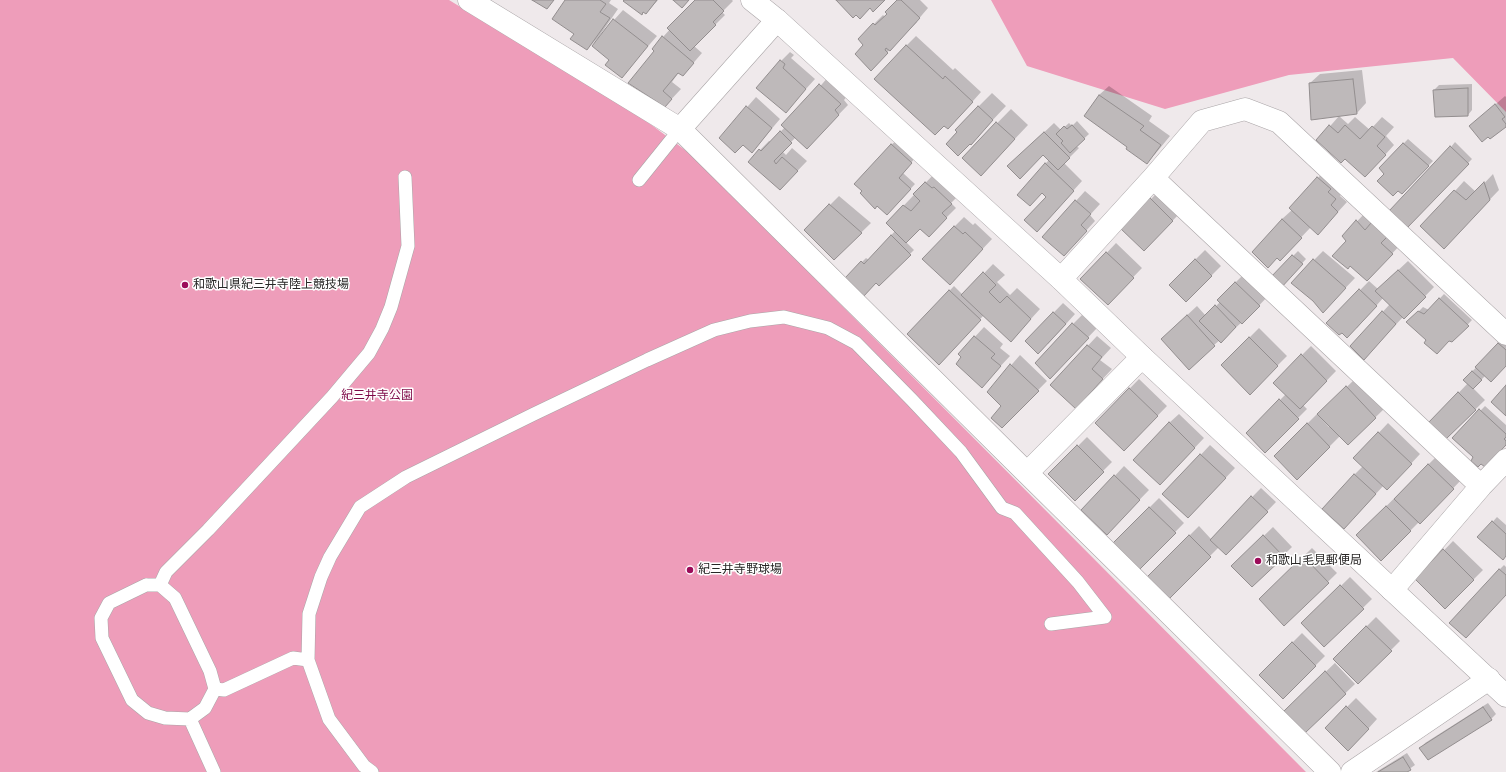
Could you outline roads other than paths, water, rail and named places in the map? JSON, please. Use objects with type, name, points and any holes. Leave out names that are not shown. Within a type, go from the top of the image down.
[{"type":"street","points":[[469,0],[680,129],[1330,772]]},
{"type":"street","points":[[752,0],[777,20],[1061,278],[1142,357],[1506,696]]},
{"type":"street","points":[[680,129],[777,20]]},
{"type":"street","points":[[1061,278],[1153,178],[1202,121],[1245,109],[1279,122],[1506,334]]},
{"type":"street","points":[[1153,178],[1482,486]]},
{"type":"street","points":[[1027,473],[1142,357]]},
{"type":"street","points":[[1392,590],[1506,460]]},
{"type":"street","points":[[1352,772],[1489,679]]},
{"type":"lane","points":[[639,180],[680,129]]},
{"type":"lane","points":[[160,585],[166,572],[208,530],[332,397],[369,353],[382,329],[391,307],[408,246],[405,177]]},
{"type":"lane","points":[[372,772],[364,766],[329,718],[308,660],[310,614],[321,577],[330,557],[360,507],[406,477],[647,360],[714,330],[750,321],[784,317],[828,328],[856,343],[961,452],[1002,508],[1015,513],[1078,582],[1105,617],[1051,624]]},
{"type":"lane","points":[[146,585],[160,585],[175,598],[210,671],[215,689],[205,708],[190,719],[165,718],[148,713],[132,700],[102,638],[101,618],[109,603],[146,585]]},
{"type":"lane","points":[[215,689],[224,690],[293,658],[308,660]]},
{"type":"lane","points":[[190,719],[214,772]]},
{"type":"place","name":"和歌山県紀三井寺陸上競技場","points":[[185,285]]},
{"type":"place","name":"和歌山毛見郵便局","points":[[1258,561]]},
{"type":"place","name":"紀三井寺野球場","points":[[690,570]]},
{"type":"park label","name":"紀三井寺公園","points":[[377,396]]}]
